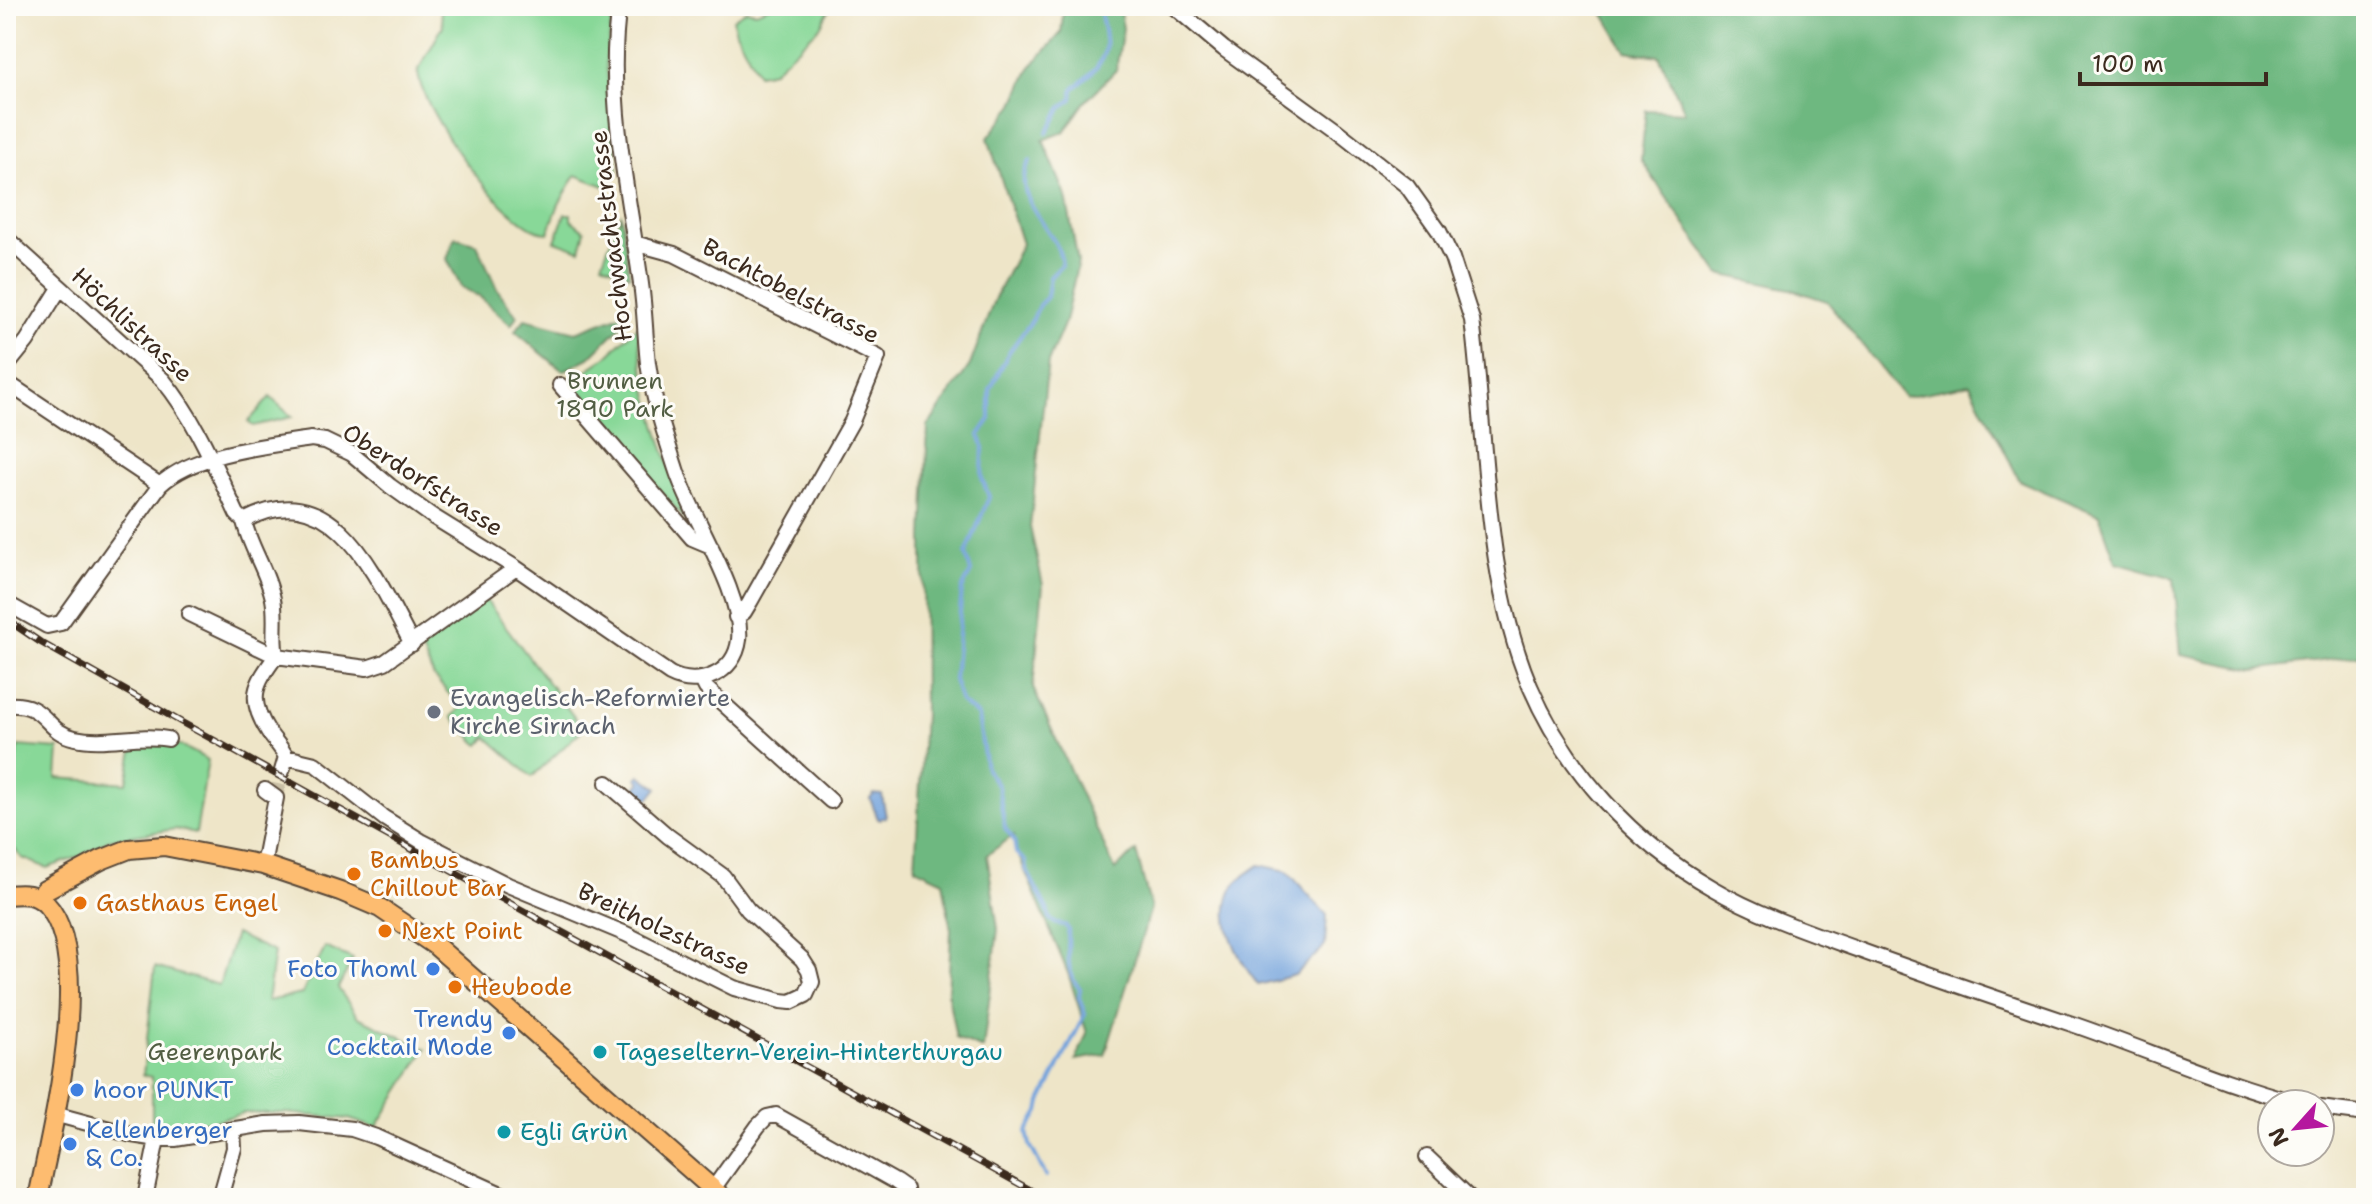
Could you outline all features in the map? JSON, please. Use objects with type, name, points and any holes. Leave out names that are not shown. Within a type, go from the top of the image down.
[{"type":"main road","points":[[39,898],[45,890],[101,860],[144,846],[164,846],[263,865],[343,892],[400,920],[482,985],[718,1194]]},
{"type":"main road","points":[[6,895],[31,894],[46,904],[59,926],[69,978],[68,1035],[38,1198]]},
{"type":"street","name":"Hochwachtstrasse","points":[[619,6],[615,86],[642,287],[648,366],[677,473],[711,546],[739,631],[737,652],[724,668],[702,680]]},
{"type":"street","points":[[1173,6],[1224,49],[1407,186],[1439,231],[1464,288],[1472,320],[1493,533],[1503,602],[1516,650],[1547,723],[1572,761],[1623,820],[1653,847],[1711,888],[1786,924],[2256,1088]]},
{"type":"street","name":"Höchlistrasse","points":[[6,238],[163,380],[183,404],[244,521],[273,597],[276,656]]},
{"type":"street","name":"Bachtobelstrasse","points":[[634,243],[674,254],[878,357],[852,421],[750,602],[744,612],[736,617]]},
{"type":"street","points":[[6,367],[27,341],[60,288]]},
{"type":"street","points":[[6,382],[160,485]]},
{"type":"street","points":[[560,385],[692,538],[711,546]]},
{"type":"street","name":"Oberdorfstrasse","points":[[6,603],[47,626],[61,623],[160,485],[180,469],[210,458],[298,441],[325,441],[352,454],[432,516],[516,568]]},
{"type":"street","points":[[244,521],[290,507],[316,515],[341,532],[364,555],[412,644]]},
{"type":"street","points":[[189,614],[276,656],[367,668],[385,662],[412,644],[516,568],[670,674],[679,679],[702,680],[706,688],[831,801]]},
{"type":"street","name":"Breitholzstrasse","points":[[276,656],[260,677],[255,698],[268,732],[281,746],[284,764],[315,764],[384,818],[412,835],[508,885],[626,934],[734,988],[791,1002],[806,995],[812,982],[802,959],[748,910],[723,876],[668,836],[607,783]]},
{"type":"street","points":[[6,705],[19,704],[36,709],[55,730],[71,738],[168,739]]},
{"type":"street","points":[[263,865],[270,794]]},
{"type":"street","points":[[2336,1110],[2366,1114]]},
{"type":"street","points":[[54,1114],[157,1139],[175,1139],[266,1124],[299,1123],[352,1129],[510,1198]]},
{"type":"street","points":[[718,1194],[758,1126],[767,1117],[776,1115],[896,1182],[906,1189],[907,1198]]},
{"type":"street","points":[[220,1198],[234,1148],[233,1129]]},
{"type":"street","points":[[145,1198],[157,1139]]},
{"type":"street","points":[[1427,1157],[1470,1198]]},
{"type":"green space","points":[[440,6],[614,6],[606,61],[618,171],[607,187],[576,175],[559,204],[548,233],[531,227],[511,213],[468,166],[449,139],[422,89],[418,71],[443,26]]},
{"type":"green space","points":[[771,6],[831,6],[820,27],[773,71],[758,74],[736,32],[733,19],[746,10],[756,12]]},
{"type":"green space","points":[[1064,6],[1119,6],[1123,28],[1116,70],[1085,102],[1065,131],[1043,140],[1066,196],[1078,262],[1065,322],[1048,362],[1030,527],[1043,585],[1033,688],[1115,870],[1136,851],[1151,908],[1105,1055],[1076,1060],[1087,1033],[1068,973],[1015,847],[1014,835],[987,855],[998,929],[983,1049],[956,1038],[948,995],[951,930],[943,881],[915,868],[924,715],[923,537],[928,426],[970,365],[995,298],[1022,244],[988,138],[1014,104],[1030,68],[1061,33]]},
{"type":"green space","points":[[1599,6],[2366,6],[2366,655],[2255,670],[2181,655],[2174,578],[2116,562],[2099,515],[2020,481],[1970,384],[1904,397],[1827,301],[1790,289],[1719,274],[1641,160],[1646,110],[1685,112],[1659,56],[1626,51]]},
{"type":"green space","points":[[565,214],[571,214],[571,220],[585,231],[580,250],[555,241]]},
{"type":"green space","points":[[621,215],[629,275],[602,263]]},
{"type":"green space","points":[[455,237],[477,244],[497,289],[517,316],[511,325],[480,297],[461,287],[447,259]]},
{"type":"green space","points":[[621,315],[625,322],[589,358],[563,371],[515,331],[525,319],[576,332]]},
{"type":"green space","name":"Brunnen 1890 Park","points":[[638,326],[645,379],[658,430],[694,529],[565,385],[605,358]]},
{"type":"green space","points":[[270,397],[292,417],[253,426],[248,422]]},
{"type":"green space","points":[[485,599],[583,729],[532,777],[487,737],[480,745],[477,743],[452,717],[461,707],[434,677],[420,646]]},
{"type":"green space","points":[[166,742],[184,747],[208,760],[196,833],[175,829],[108,840],[81,856],[47,868],[22,858],[6,839],[6,775],[13,775],[18,746],[59,749],[57,778],[127,783],[134,744]]},
{"type":"green space","name":"Geerenpark","points":[[235,934],[274,952],[267,1001],[302,994],[325,947],[353,959],[338,988],[358,1017],[426,1049],[376,1128],[349,1119],[285,1113],[244,1113],[214,1121],[158,1128],[152,1125],[152,1077],[143,1075],[155,967],[219,985]]},
{"type":"water","points":[[640,775],[658,788],[648,800],[636,788],[641,782],[637,778]]},
{"type":"water","points":[[874,794],[882,795],[886,817],[878,819],[870,799]]},
{"type":"water","points":[[1259,865],[1287,871],[1327,915],[1325,946],[1295,975],[1258,985],[1231,938],[1227,911],[1234,886]]},
{"type":"waterway","points":[[1047,133],[1062,107],[1072,99],[1073,89],[1091,74],[1104,53],[1100,6]]},
{"type":"waterway","points":[[1030,161],[1024,175],[1025,188],[1036,214],[1053,239],[1062,265],[1050,277],[1047,297],[1009,352],[990,390],[990,419],[979,435],[983,445],[982,478],[989,497],[966,554],[971,572],[962,589],[954,680],[961,702],[978,716],[986,769],[998,786],[1005,828],[1014,840],[1016,853],[1025,861],[1050,919],[1068,930],[1070,969],[1080,988],[1079,998],[1085,1014],[1027,1132],[1046,1176]]},
{"type":"tunnel","points":[[276,798],[282,771]]},
{"type":"railway","points":[[6,619],[40,642],[181,722],[1045,1198]]},
{"type":"place","name":"Evangelisch-Reformierte Kirche Sirnach","points":[[434,712]]},
{"type":"place","name":"Bambus Chillout Bar","points":[[354,874]]},
{"type":"place","name":"Gasthaus Engel","points":[[80,903]]},
{"type":"place","name":"Next Point","points":[[385,931]]},
{"type":"place","name":"Foto Thoml","points":[[433,969]]},
{"type":"place","name":"Heubode","points":[[455,987]]},
{"type":"place","name":"Trendy Cocktail Mode","points":[[509,1033]]},
{"type":"place","name":"Tageseltern-Verein-Hinterthurgau","points":[[600,1052]]},
{"type":"place","name":"hoor PUNKT","points":[[77,1090]]},
{"type":"place","name":"Egli Grün","points":[[504,1132]]},
{"type":"place","name":"Kellenberger & Co.","points":[[70,1144]]}]
